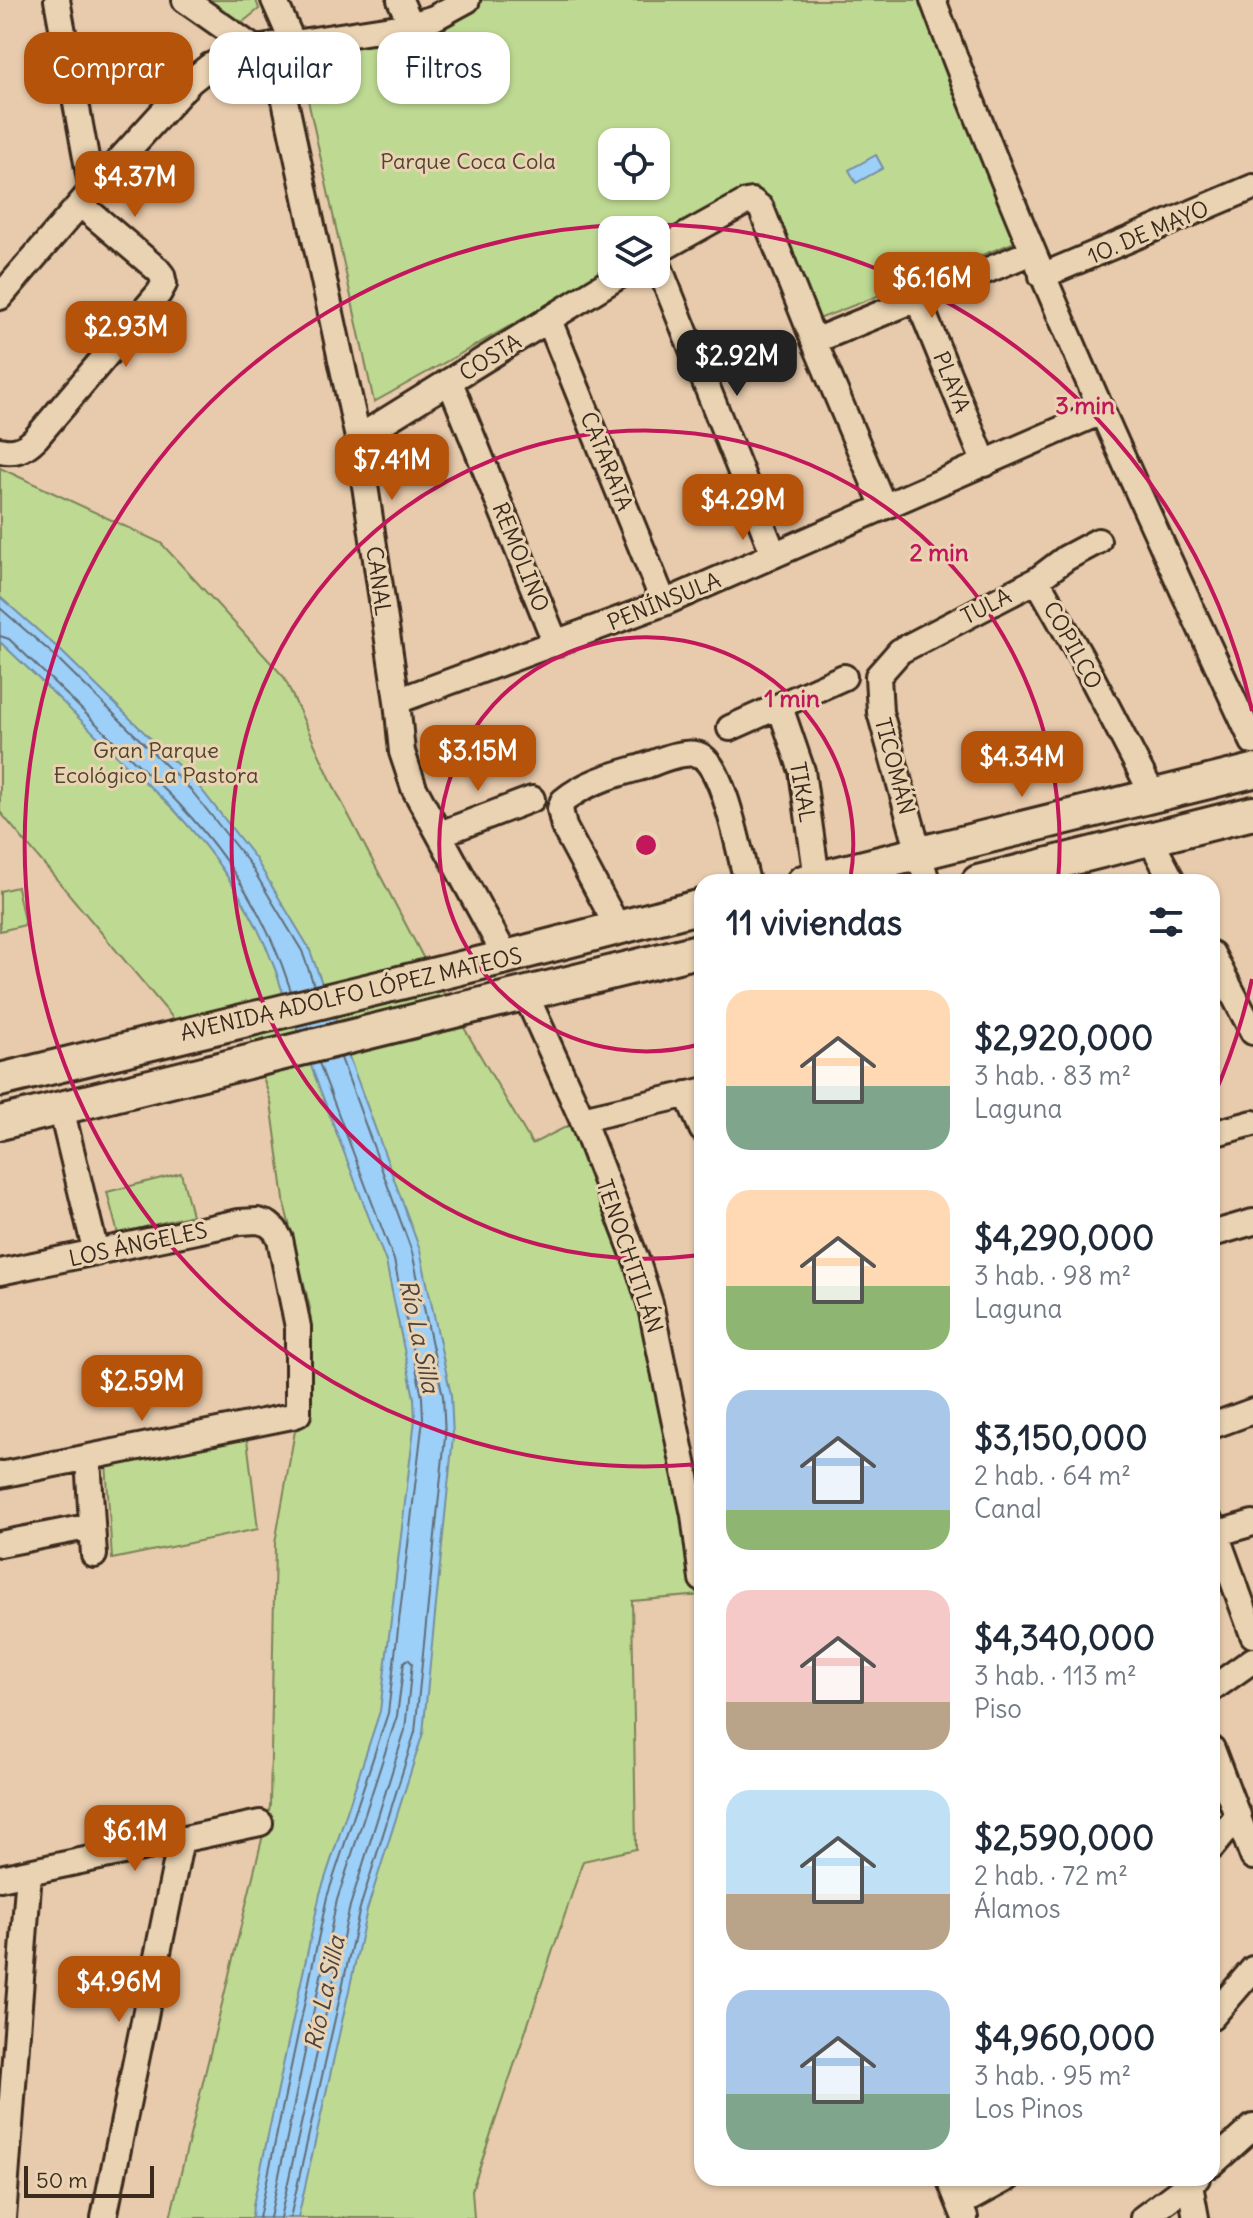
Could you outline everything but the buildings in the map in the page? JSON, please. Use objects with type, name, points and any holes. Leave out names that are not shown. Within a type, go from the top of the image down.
[{"type":"main road","points":[[866,874],[923,868],[1153,795],[1253,771]]},
{"type":"main road","points":[[1010,874],[1253,813]]},
{"type":"main road","name":"AVENIDA ADOLFO LÓPEZ MATEOS","points":[[11,1077],[694,908]]},
{"type":"main road","name":"AVENIDA ADOLFO LÓPEZ MATEOS","points":[[0,1123],[694,952]]},
{"type":"street","points":[[11,450],[36,438],[162,288],[164,280],[158,270],[86,197],[57,0]]},
{"type":"street","points":[[185,0],[247,32]]},
{"type":"street","name":"CANAL","points":[[274,0],[274,32]]},
{"type":"street","points":[[400,0],[411,25]]},
{"type":"street","points":[[361,33],[434,18],[467,0]]},
{"type":"street","points":[[937,1],[1042,276],[1253,742]]},
{"type":"street","points":[[1,290],[191,81],[209,67]]},
{"type":"street","name":"CANAL","points":[[286,104],[358,438],[402,752],[414,788],[440,834],[494,960]]},
{"type":"street","name":"1O. DE MAYO","points":[[1042,276],[1253,187]]},
{"type":"street","points":[[670,244],[740,205],[752,201],[761,208],[884,507]]},
{"type":"street","points":[[814,341],[1032,252]]},
{"type":"street","name":"COSTA","points":[[358,438],[600,288]]},
{"type":"street","points":[[668,288],[774,555]]},
{"type":"street","name":"PLAYA","points":[[918,300],[985,464]]},
{"type":"street","name":"CATARATA","points":[[549,320],[664,603]]},
{"type":"street","name":"REMOLINO","points":[[450,382],[556,644]]},
{"type":"street","name":"PENÍNSULA","points":[[397,701],[664,603],[1101,412]]},
{"type":"street","name":"TULA","points":[[878,676],[900,651],[1037,580],[1066,558],[1098,541]]},
{"type":"street","name":"COPILCO","points":[[1037,580],[1153,795]]},
{"type":"street","name":"TICOMÁN","points":[[878,676],[880,712],[923,868]]},
{"type":"street","points":[[730,728],[844,677]]},
{"type":"street","name":"TIKAL","points":[[780,707],[802,771],[810,874]]},
{"type":"street","points":[[618,928],[564,827],[560,809],[563,801],[581,788],[606,777],[681,755],[698,754],[705,757],[715,770],[723,790],[745,874]]},
{"type":"street","points":[[440,834],[532,799]]},
{"type":"street","points":[[1150,839],[1169,874]]},
{"type":"street","points":[[1220,970],[1253,1032]]},
{"type":"street","name":"TENOCHTITLÁN","points":[[525,993],[582,1119],[637,1262],[650,1303],[694,1496]]},
{"type":"street","points":[[582,1119],[694,1092]]},
{"type":"street","points":[[61,1108],[96,1253]]},
{"type":"street","points":[[1220,1132],[1253,1123]]},
{"type":"street","name":"LOS ÁNGELES","points":[[0,1272],[239,1222],[258,1221],[275,1230],[283,1250],[298,1327],[298,1414],[88,1459]]},
{"type":"street","points":[[1220,1232],[1253,1222]]},
{"type":"street","points":[[1220,1423],[1253,1411]]},
{"type":"street","points":[[0,1475],[88,1459],[94,1555]]},
{"type":"street","points":[[1220,1527],[1253,1523]]},
{"type":"street","points":[[0,1544],[92,1526]]},
{"type":"street","points":[[1220,1544],[1253,1635]]},
{"type":"street","points":[[1220,1683],[1253,1660]]},
{"type":"street","points":[[1220,1769],[1253,1857]]},
{"type":"street","points":[[1220,1837],[1238,1815]]},
{"type":"street","points":[[0,1878],[260,1823]]},
{"type":"street","points":[[104,2218],[181,1839]]},
{"type":"street","points":[[3,2218],[29,1872]]},
{"type":"street","points":[[1220,2008],[1253,1969]]},
{"type":"street","points":[[1220,2157],[1253,2127]]},
{"type":"street","points":[[952,2186],[962,2211],[997,2186]]},
{"type":"street","points":[[1143,2218],[1186,2186]]},
{"type":"street","points":[[1193,2186],[1196,2218]]},
{"type":"green space","points":[[205,0],[256,0],[259,9],[244,21],[237,22]]},
{"type":"green space","name":"Parque Coca Cola","points":[[471,0],[923,0],[1015,242],[819,319],[757,188],[670,237],[670,216],[598,216],[598,277],[374,402],[309,104],[361,104],[361,41],[377,36],[377,104],[510,104],[510,32],[391,32],[466,10]]},
{"type":"green space","name":"Gran Parque Ecológico La Pastora","points":[[0,468],[161,543],[284,677],[336,791],[425,961],[532,1144],[582,1119],[637,1262],[694,1540],[694,1596],[632,1601],[636,1849],[583,1861],[472,2190],[474,2218],[170,2218],[270,1806],[275,1543],[298,1414],[310,1308],[285,1207],[271,1102],[249,1033],[188,1049],[173,1018],[0,812]]},
{"type":"green space","points":[[17,887],[25,925],[0,931],[0,891]]},
{"type":"green space","points":[[181,1173],[192,1215],[118,1234],[107,1192]]},
{"type":"green space","points":[[246,1431],[258,1529],[112,1559],[106,1461]]},
{"type":"water","points":[[876,155],[883,168],[856,183],[849,170]]},
{"type":"water","name":"Río La Silla","points":[[0,597],[59,649],[197,784],[255,858],[309,948],[420,1250],[451,1395],[453,1437],[423,1733],[367,1910],[298,2218],[252,2218],[253,2205],[320,1894],[380,1711],[415,1419],[414,1398],[386,1262],[275,968],[253,919],[225,874],[175,811],[0,642]]}]
